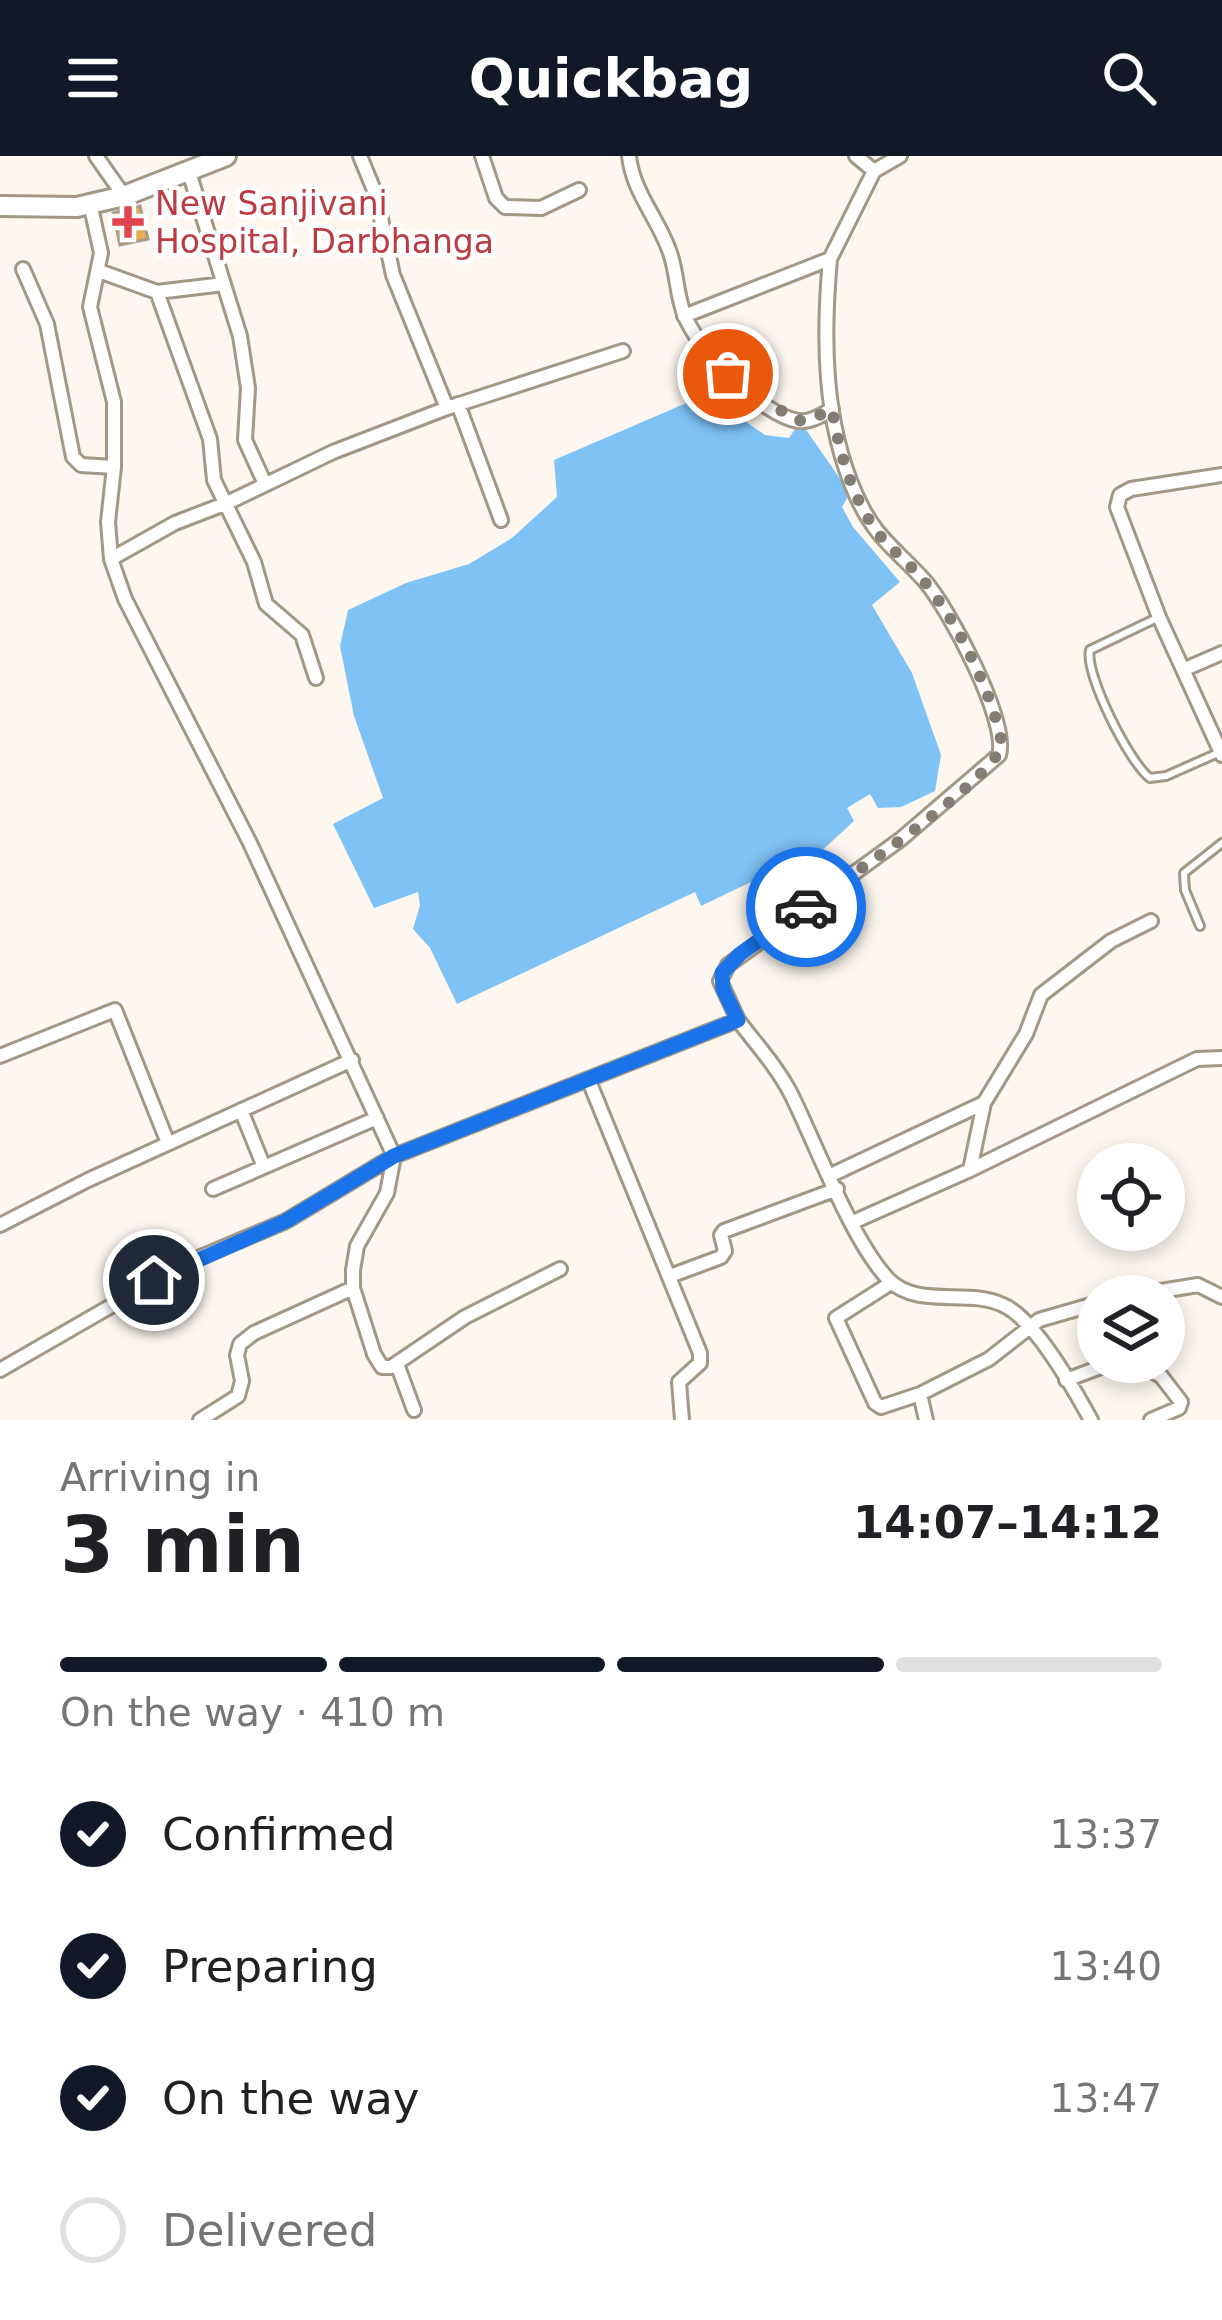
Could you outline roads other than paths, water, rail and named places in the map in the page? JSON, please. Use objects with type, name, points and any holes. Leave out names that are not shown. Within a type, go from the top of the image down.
[{"type":"main road","points":[[0,206],[77,207],[124,196],[226,156]]},
{"type":"street","points":[[96,156],[124,196]]},
{"type":"street","points":[[360,156],[376,196],[393,275],[501,520]]},
{"type":"street","points":[[482,156],[496,198],[505,207],[541,208],[579,190]]},
{"type":"street","points":[[629,156],[634,185],[671,255],[685,316],[717,363],[781,414],[807,421],[832,409]]},
{"type":"street","points":[[856,156],[874,171]]},
{"type":"street","points":[[900,156],[874,171],[830,259],[824,329],[832,409],[844,466],[868,520],[885,545],[937,598],[965,648],[1002,745],[990,766],[901,839],[728,965],[720,981],[738,1020],[788,1088],[853,1222],[891,1282],[920,1294],[999,1303],[1030,1327],[1091,1420]]},
{"type":"street","points":[[189,172],[246,370],[245,440],[265,484]]},
{"type":"street","points":[[90,202],[100,241],[90,307],[112,381],[111,559],[125,599],[250,843],[394,1156],[381,1209],[354,1256],[353,1288],[378,1362],[386,1368],[397,1364],[465,1317],[560,1269]]},
{"type":"street","points":[[685,316],[830,259]]},
{"type":"street","points":[[23,269],[46,324],[74,457],[81,465],[114,466]]},
{"type":"street","points":[[99,271],[158,292],[224,284]]},
{"type":"street","points":[[158,292],[210,439],[214,480],[254,562],[266,604],[302,635],[316,678]]},
{"type":"street","points":[[111,559],[175,523],[333,452],[453,406],[623,351]]},
{"type":"street","points":[[1222,475],[1131,489],[1118,500],[1120,520],[1159,617],[1222,753]]},
{"type":"street","points":[[1185,669],[1222,652]]},
{"type":"street","points":[[1206,715],[1222,707]]},
{"type":"street","points":[[970,1170],[984,1102],[1026,1034],[1041,995],[1111,941],[1151,921]]},
{"type":"street","points":[[0,1056],[115,1010],[168,1143]]},
{"type":"street","points":[[0,1370],[184,1264],[286,1221],[394,1156],[738,1020]]},
{"type":"street","points":[[853,1222],[1197,1059],[1222,1058]]},
{"type":"street","points":[[0,1225],[352,1060]]},
{"type":"street","points":[[590,1081],[701,1359],[679,1382],[682,1420]]},
{"type":"street","points":[[670,1276],[721,1257],[724,1231],[834,1182],[984,1102]]},
{"type":"street","points":[[241,1110],[264,1167]]},
{"type":"street","points":[[213,1189],[377,1118]]},
{"type":"street","points":[[891,1282],[841,1313],[836,1322],[876,1405],[884,1407],[989,1359],[1049,1315],[1077,1309]]},
{"type":"street","points":[[1185,1287],[1198,1285],[1222,1297]]},
{"type":"street","points":[[200,1420],[238,1396],[242,1381],[236,1355],[247,1338],[353,1288]]},
{"type":"street","points":[[397,1364],[414,1410]]},
{"type":"street","points":[[1066,1380],[1077,1376]]},
{"type":"street","points":[[1151,1420],[1179,1408],[1180,1402],[1166,1383]]},
{"type":"street","points":[[920,1394],[926,1420]]},
{"type":"lane","points":[[1159,617],[1090,650],[1088,663],[1109,714],[1139,770],[1150,778],[1222,753]]},
{"type":"lane","points":[[1200,926],[1185,890],[1184,873],[1222,843]]},
{"type":"water","points":[[691,401],[741,401],[746,422],[765,435],[789,438],[800,421],[850,493],[842,507],[853,527],[900,582],[872,605],[912,673],[941,755],[935,791],[901,807],[878,808],[870,794],[847,808],[854,821],[765,903],[753,881],[701,906],[695,892],[457,1004],[430,948],[413,929],[420,905],[418,892],[374,908],[333,824],[383,798],[354,716],[340,646],[348,610],[406,583],[469,564],[512,538],[557,497],[554,460]]},
{"type":"place","name":"New Sanjivani Hospital, Darbhanga","points":[[128,222]]}]
